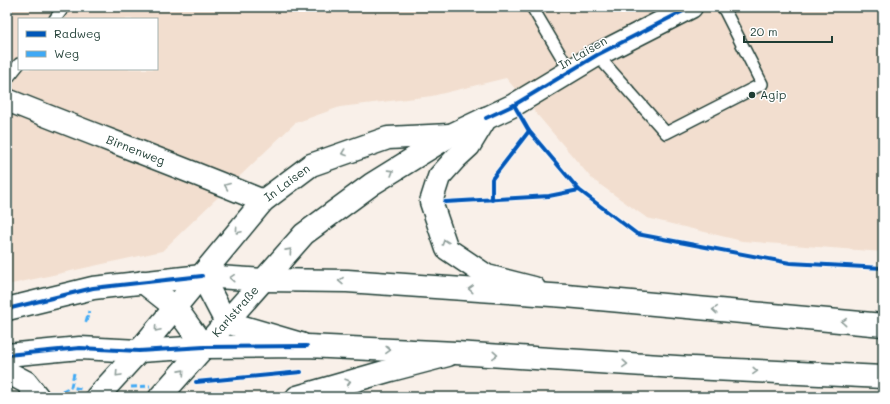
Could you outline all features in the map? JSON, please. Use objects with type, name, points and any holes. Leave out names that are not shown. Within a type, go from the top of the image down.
[{"type":"main road","name":"In Laisen","points":[[262,280],[304,234],[372,184],[451,135],[514,105],[596,55],[692,7]]},
{"type":"main road","name":"Birnenweg","points":[[7,100],[263,201]]},
{"type":"main road","points":[[486,118],[469,146],[456,158],[440,177],[431,202],[447,249],[487,276],[566,296]]},
{"type":"main road","name":"In Laisen","points":[[202,276],[263,201],[311,165],[388,138],[451,135]]},
{"type":"main road","points":[[7,309],[93,288],[202,276],[262,280],[347,281],[566,296],[883,325]]},
{"type":"main road","points":[[97,397],[139,351],[202,276]]},
{"type":"main road","points":[[202,276],[226,322],[307,346]]},
{"type":"main road","name":"Karlstraße","points":[[160,397],[262,280]]},
{"type":"main road","points":[[143,282],[176,308],[204,347]]},
{"type":"main road","points":[[7,355],[80,348],[139,351],[204,347],[307,346],[456,353],[692,368],[883,377]]},
{"type":"main road","points":[[297,397],[456,353]]},
{"type":"main road","points":[[7,372],[26,382],[38,397]]},
{"type":"lane","points":[[56,18],[64,7]]},
{"type":"lane","points":[[532,7],[570,71]]},
{"type":"lane","points":[[596,55],[666,133],[762,84],[723,7]]},
{"type":"lane","points":[[7,79],[18,65]]},
{"type":"shaded area","points":[[7,7],[883,7],[883,252],[742,241],[647,218],[592,179],[506,78],[432,96],[340,107],[295,123],[162,251],[7,285]]},
{"type":"marked path","points":[[86,322],[89,311]]},
{"type":"marked path","points":[[74,373],[71,387],[81,389]]},
{"type":"marked path","points":[[131,387],[150,386]]},
{"type":"marked path","points":[[54,395],[71,387]]},
{"type":"cycle path","points":[[486,118],[514,105],[597,55],[691,7]]},
{"type":"cycle path","points":[[514,105],[529,131],[579,190],[637,234],[790,263],[883,268]]},
{"type":"cycle path","points":[[492,200],[492,179],[529,131]]},
{"type":"cycle path","points":[[445,202],[549,196],[579,190]]},
{"type":"cycle path","points":[[7,309],[93,288],[202,276]]},
{"type":"cycle path","points":[[7,355],[80,348],[139,351],[204,347],[307,346]]},
{"type":"cycle path","points":[[196,382],[301,372]]},
{"type":"place","name":"Agip","points":[[752,95]]}]
